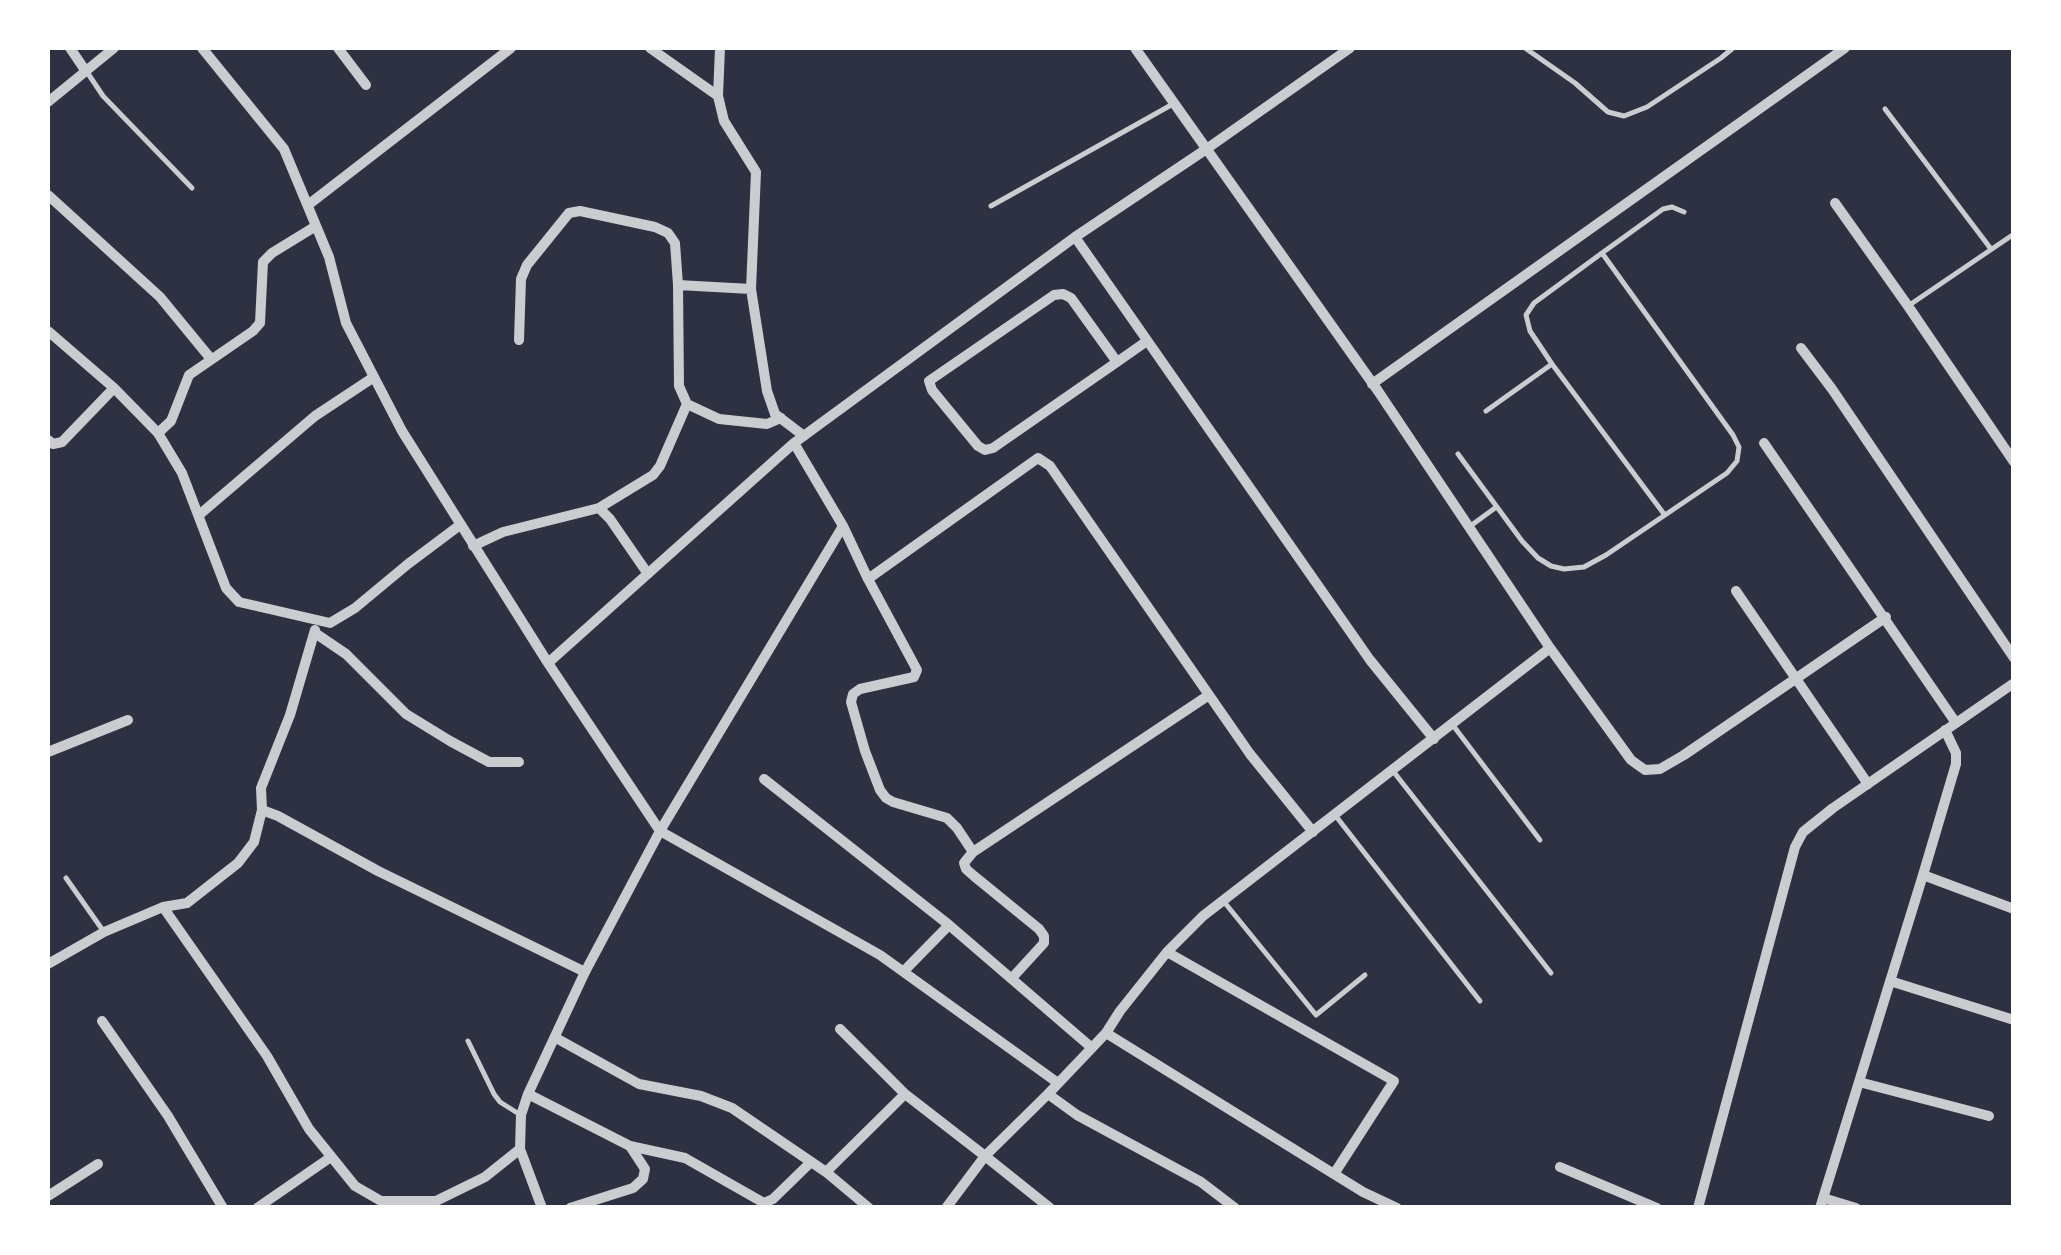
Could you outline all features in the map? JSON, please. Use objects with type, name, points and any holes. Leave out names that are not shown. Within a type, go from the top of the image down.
[{"type":"street","points":[[70,48],[85,70]]},
{"type":"street","points":[[48,102],[114,48]]},
{"type":"street","points":[[202,48],[284,149],[328,257],[346,323],[402,432],[660,831],[880,955],[1058,1083]]},
{"type":"street","points":[[338,48],[366,85]]},
{"type":"street","points":[[308,205],[511,48]]},
{"type":"street","points":[[650,48],[718,96]]},
{"type":"street","points":[[720,48],[718,96],[724,120],[756,172],[751,289],[767,391],[775,414],[799,440],[917,670],[914,677],[860,688],[853,694],[851,702],[864,751],[886,798],[952,822],[973,852]]},
{"type":"street","points":[[1134,48],[1631,760],[1645,770],[1660,769],[1886,617]]},
{"type":"street","points":[[548,663],[799,440],[1075,237],[1350,48]]},
{"type":"street","points":[[1372,384],[1846,48]]},
{"type":"street","points":[[48,195],[160,296],[212,358]]},
{"type":"street","points":[[1836,203],[2014,462]]},
{"type":"street","points":[[519,340],[521,279],[527,265],[568,214],[580,211],[655,227],[668,233],[675,243],[678,386],[687,404],[718,419],[767,424],[780,418]]},
{"type":"street","points":[[158,434],[171,421],[190,374],[254,332],[260,323],[264,262],[316,226]]},
{"type":"street","points":[[1075,237],[1370,660],[1434,739]]},
{"type":"street","points":[[678,285],[751,289]]},
{"type":"street","points":[[1117,362],[1072,298],[1063,294],[1054,295],[930,382],[932,390],[985,450],[993,448],[1117,362],[1147,341]]},
{"type":"street","points":[[48,331],[114,388],[158,434],[182,473],[226,588],[239,602],[330,623],[355,608],[460,525]]},
{"type":"street","points":[[1801,348],[2014,658]]},
{"type":"street","points":[[199,515],[314,416],[374,377]]},
{"type":"street","points":[[48,440],[53,444],[62,442],[114,388]]},
{"type":"street","points":[[474,546],[504,532],[599,508],[653,475],[687,404]]},
{"type":"street","points":[[1764,443],[1956,722]]},
{"type":"street","points":[[868,578],[1038,458],[1050,466],[1250,754],[1312,832]]},
{"type":"street","points":[[599,508],[648,574]]},
{"type":"street","points":[[542,1208],[520,1149],[521,1116],[528,1094],[584,972],[660,831],[843,526]]},
{"type":"street","points":[[1736,591],[1868,784]]},
{"type":"street","points":[[48,964],[104,932],[163,907],[187,903],[238,863],[254,842],[262,810],[261,788],[290,715],[318,620]]},
{"type":"street","points":[[314,633],[346,654],[406,714],[489,762],[520,762]]},
{"type":"street","points":[[946,1208],[984,1156],[1106,1033],[1166,952],[1203,916],[1550,648]]},
{"type":"street","points":[[1698,1208],[1795,847],[1804,832],[2014,683]]},
{"type":"street","points":[[1012,978],[1044,943],[1044,936],[966,869],[964,863],[973,852],[1210,695]]},
{"type":"street","points":[[48,752],[128,720]]},
{"type":"street","points":[[1856,1208],[1821,1203],[1956,764],[1956,753],[1945,730]]},
{"type":"street","points":[[764,779],[949,924],[1092,1048]]},
{"type":"street","points":[[262,810],[584,972]]},
{"type":"street","points":[[1923,875],[2014,909]]},
{"type":"street","points":[[163,907],[267,1056],[309,1129],[355,1186],[381,1201],[436,1201],[486,1177],[520,1149]]},
{"type":"street","points":[[904,971],[949,924]]},
{"type":"street","points":[[1166,952],[1394,1081],[1334,1174]]},
{"type":"street","points":[[1890,980],[2014,1020]]},
{"type":"street","points":[[102,1021],[168,1116],[223,1208]]},
{"type":"street","points":[[840,1030],[905,1094],[1050,1208]]},
{"type":"street","points":[[1106,1033],[1363,1192],[1397,1208]]},
{"type":"street","points":[[556,1038],[638,1084],[701,1096],[732,1108],[826,1172],[869,1208]]},
{"type":"street","points":[[1859,1082],[1990,1116]]},
{"type":"street","points":[[528,1094],[630,1146],[685,1158],[764,1205],[812,1162]]},
{"type":"street","points":[[826,1172],[905,1094]]},
{"type":"street","points":[[1048,1094],[1076,1115],[1201,1182],[1235,1208]]},
{"type":"street","points":[[570,1208],[633,1188],[643,1179],[646,1169],[630,1146]]},
{"type":"street","points":[[256,1208],[331,1156]]},
{"type":"street","points":[[48,1196],[98,1164]]},
{"type":"street","points":[[1560,1167],[1657,1208]]},
{"type":"lane","points":[[1525,48],[1608,112],[1624,116],[1647,107],[1732,48]]},
{"type":"lane","points":[[85,70],[103,96],[192,188]]},
{"type":"lane","points":[[990,206],[1173,104]]},
{"type":"lane","points":[[1885,108],[1991,249]]},
{"type":"lane","points":[[1665,515],[1552,364],[1530,330],[1526,315],[1534,303],[1662,209],[1672,207],[1684,212]]},
{"type":"lane","points":[[1908,306],[2014,234]]},
{"type":"lane","points":[[1458,454],[1538,558],[1564,569],[1584,566],[1606,555],[1727,473],[1737,461],[1739,446],[1602,252]]},
{"type":"lane","points":[[1486,411],[1552,364]]},
{"type":"lane","points":[[1470,526],[1496,507]]},
{"type":"lane","points":[[1452,724],[1540,840]]},
{"type":"lane","points":[[1393,770],[1551,973]]},
{"type":"lane","points":[[1335,814],[1480,1001]]},
{"type":"lane","points":[[66,878],[104,932]]},
{"type":"lane","points":[[1223,900],[1316,1015],[1365,975]]},
{"type":"lane","points":[[468,1040],[494,1094],[521,1116]]}]
